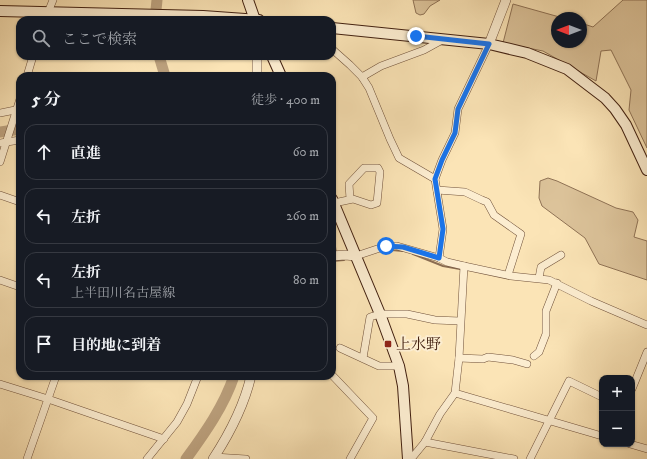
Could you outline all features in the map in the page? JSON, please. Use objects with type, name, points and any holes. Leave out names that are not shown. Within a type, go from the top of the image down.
[{"type":"main road","points":[[248,0],[254,16]]},
{"type":"main road","points":[[0,11],[47,16],[150,14],[203,16]]},
{"type":"main road","points":[[336,28],[489,44],[528,53],[567,69],[605,98],[615,109],[626,125],[647,170]]},
{"type":"main road","points":[[274,60],[279,72]]},
{"type":"main road","points":[[336,210],[380,314],[399,366],[403,386],[408,459]]},
{"type":"street","points":[[47,16],[53,0]]},
{"type":"street","points":[[439,258],[443,229],[435,179],[455,133],[458,109],[489,44],[506,0]]},
{"type":"street","points":[[362,77],[381,66],[424,50],[444,39]]},
{"type":"street","points":[[336,53],[362,77],[374,99],[399,158],[435,179]]},
{"type":"street","points":[[28,72],[32,60]]},
{"type":"street","points":[[257,60],[257,72]]},
{"type":"street","points":[[0,112],[16,110]]},
{"type":"street","points":[[0,162],[3,143],[16,114]]},
{"type":"street","points":[[3,143],[16,141]]},
{"type":"street","points":[[336,204],[350,199],[371,205],[377,203],[380,172],[378,168],[364,168],[350,182],[350,199]]},
{"type":"street","points":[[437,190],[466,192],[487,202],[494,215],[521,234],[508,275]]},
{"type":"street","points":[[0,195],[16,201]]},
{"type":"street","points":[[336,254],[356,256],[386,246],[397,246],[464,266],[508,275],[539,278],[557,283],[591,301],[647,325]]},
{"type":"street","points":[[539,278],[541,267],[561,255]]},
{"type":"street","points":[[411,459],[425,442],[440,414],[455,393],[459,358],[464,266]]},
{"type":"street","points":[[0,280],[16,286]]},
{"type":"street","points":[[534,356],[539,352],[546,334],[546,311],[557,283]]},
{"type":"street","points":[[363,358],[370,317],[378,316],[380,314],[407,314],[436,320],[460,321]]},
{"type":"street","points":[[340,348],[379,366],[399,366]]},
{"type":"street","points":[[635,382],[647,352]]},
{"type":"street","points":[[459,358],[483,359],[488,357],[513,360],[527,364]]},
{"type":"street","points":[[336,379],[373,418],[350,459]]},
{"type":"street","points":[[27,459],[55,380]]},
{"type":"street","points":[[146,459],[164,440],[177,422],[187,404],[196,380]]},
{"type":"street","points":[[213,458],[229,433],[241,407],[250,380]]},
{"type":"street","points":[[530,459],[569,381],[599,396]]},
{"type":"street","points":[[0,384],[164,440]]},
{"type":"street","points":[[455,393],[599,435]]},
{"type":"street","points":[[425,442],[480,455],[514,459]]},
{"type":"street","points":[[635,445],[647,449]]},
{"type":"street","points":[[213,458],[246,459]]},
{"type":"shaded area","points":[[413,0],[440,0],[430,6],[424,14],[420,15],[416,13]]},
{"type":"shaded area","points":[[623,0],[647,0],[647,148],[629,110],[631,90],[611,50],[601,51],[596,81],[543,51],[503,43],[513,4],[551,15],[551,48],[587,48],[587,25],[593,27]]},
{"type":"shaded area","points":[[548,178],[616,208],[633,212],[638,220],[634,237],[647,241],[647,280],[599,264],[585,238],[542,206],[539,198],[540,181]]},
{"type":"waterway","points":[[155,16],[157,0]]},
{"type":"waterway","points":[[160,60],[164,72]]},
{"type":"waterway","points":[[0,132],[16,130]]},
{"type":"waterway","points":[[386,251],[403,251]]},
{"type":"waterway","points":[[413,254],[443,266],[460,269]]},
{"type":"waterway","points":[[336,261],[344,260]]},
{"type":"waterway","points":[[186,459],[219,409],[233,380]]},
{"type":"place","name":"上水野","points":[[388,344]]},
{"type":"route","points":[[386,246],[403,247],[439,258],[443,223],[435,179],[455,133],[458,109],[489,44],[416,36]]}]
